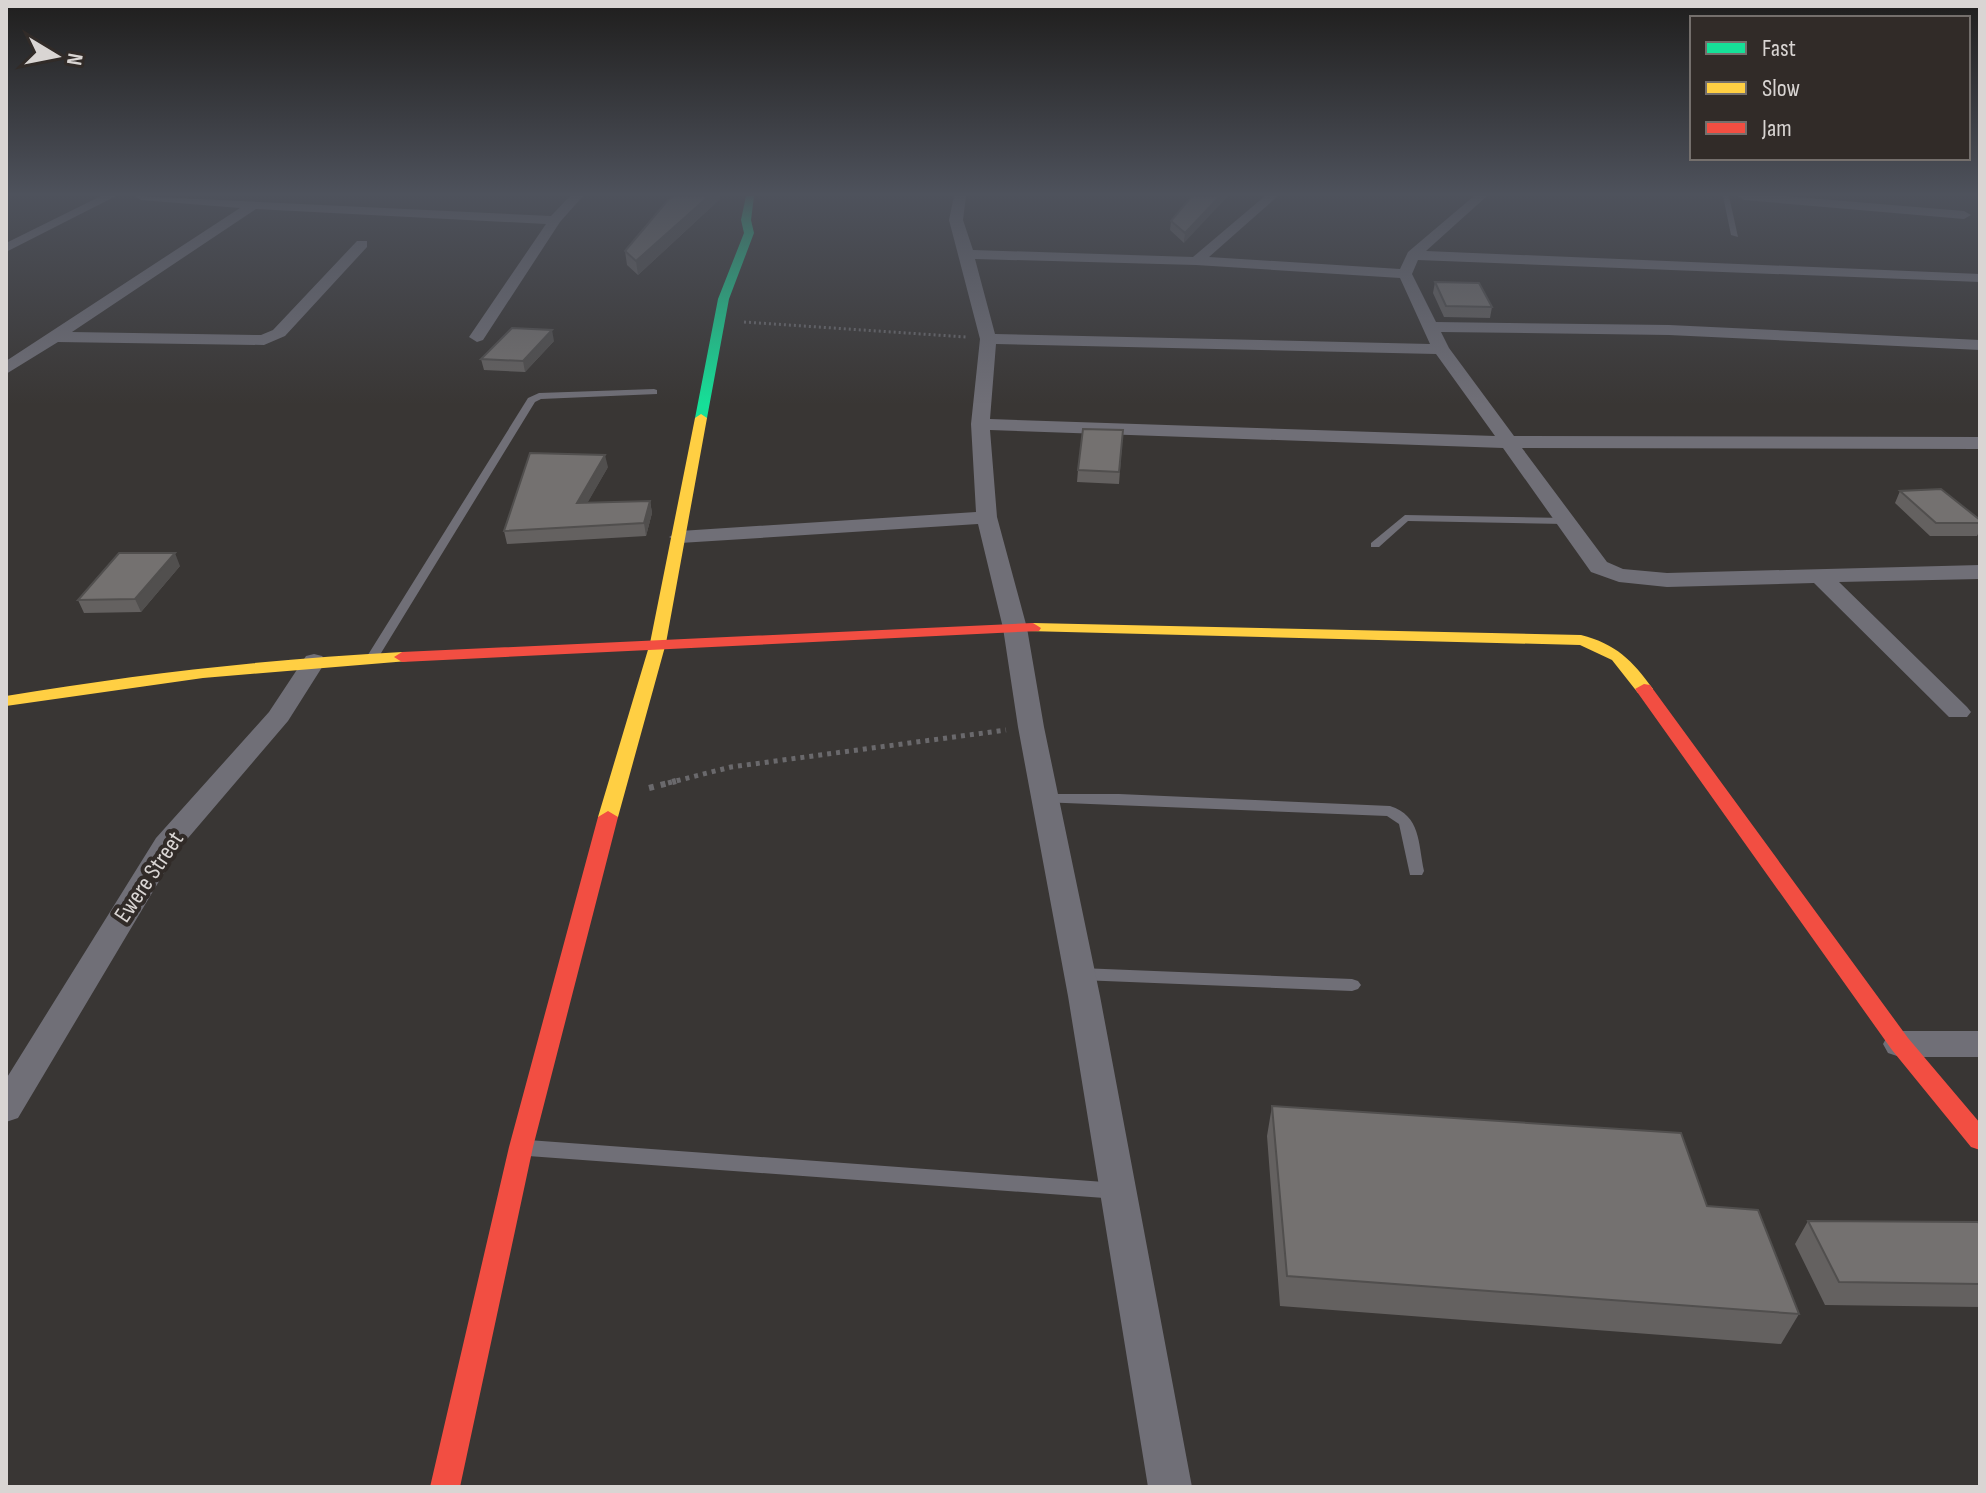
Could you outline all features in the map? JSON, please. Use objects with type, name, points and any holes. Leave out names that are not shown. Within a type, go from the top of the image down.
[{"type":"street","points":[[6,369],[162,266]]},
{"type":"street","points":[[54,337],[264,340],[279,333],[342,266]]},
{"type":"street","points":[[477,337],[525,266]]},
{"type":"street","points":[[445,1487],[521,1147],[611,805],[658,643],[719,322],[735,266]]},
{"type":"street","points":[[970,266],[988,339],[980,424],[987,517],[1015,628],[1031,727],[1080,974],[1170,1487]]},
{"type":"street","points":[[1271,266],[1405,274]]},
{"type":"street","points":[[1409,266],[1405,274],[1441,349],[1599,567],[1619,575],[1667,580],[1980,572]]},
{"type":"street","points":[[1676,266],[1980,278]]},
{"type":"street","points":[[1429,327],[1669,330],[1980,345]]},
{"type":"street","points":[[988,339],[1441,349]]},
{"type":"street","points":[[980,424],[1507,442],[1980,443]]},
{"type":"street","points":[[680,537],[987,517]]},
{"type":"street","points":[[1820,576],[1958,712]]},
{"type":"street","points":[[6,701],[107,683],[314,661],[1015,628],[1581,640],[1603,645],[1620,656],[1900,1044],[1980,1140]]},
{"type":"street","name":"Ewere Street","points":[[6,1108],[166,845],[279,716],[314,661]]},
{"type":"street","points":[[1900,1044],[1980,1044]]},
{"type":"lane","points":[[372,658],[531,400],[539,396],[654,392]]},
{"type":"lane","points":[[1375,545],[1405,518],[1565,521]]},
{"type":"lane","points":[[1045,799],[1119,799],[1390,811],[1406,822],[1416,871]]},
{"type":"lane","points":[[1080,974],[1352,985]]},
{"type":"lane","points":[[521,1147],[1118,1191]]},
{"type":"path","points":[[719,322],[769,322],[988,339]]},
{"type":"path","points":[[611,805],[676,779],[731,767],[1031,727]]},
{"type":"building","points":[[1435,282],[1479,283],[1492,307],[1446,306]]},
{"type":"building","points":[[512,328],[552,330],[523,361],[481,359]]},
{"type":"building","points":[[1083,429],[1123,430],[1119,472],[1078,470]]},
{"type":"building","points":[[530,453],[605,455],[577,503],[650,501],[644,523],[504,531]]},
{"type":"building","points":[[1941,489],[1980,523],[1936,523],[1900,491]]},
{"type":"building","points":[[119,553],[175,553],[135,599],[78,600]]},
{"type":"building","points":[[1272,1106],[1681,1133],[1707,1206],[1758,1210],[1799,1314],[1287,1276]]},
{"type":"building","points":[[1808,1221],[1978,1222],[1980,1284],[1839,1282]]},
{"type":"traffic: fast","points":[[701,418],[713,347],[734,266]]},
{"type":"traffic: slow","points":[[608,817],[658,643],[701,418]]},
{"type":"traffic: slow","points":[[1033,628],[1581,640],[1611,651],[1644,689]]},
{"type":"traffic: slow","points":[[6,701],[203,673],[402,657]]},
{"type":"traffic: jam","points":[[402,657],[1033,628]]},
{"type":"traffic: jam","points":[[1644,689],[1900,1044],[1980,1140]]},
{"type":"traffic: jam","points":[[445,1487],[521,1147],[608,817]]}]
